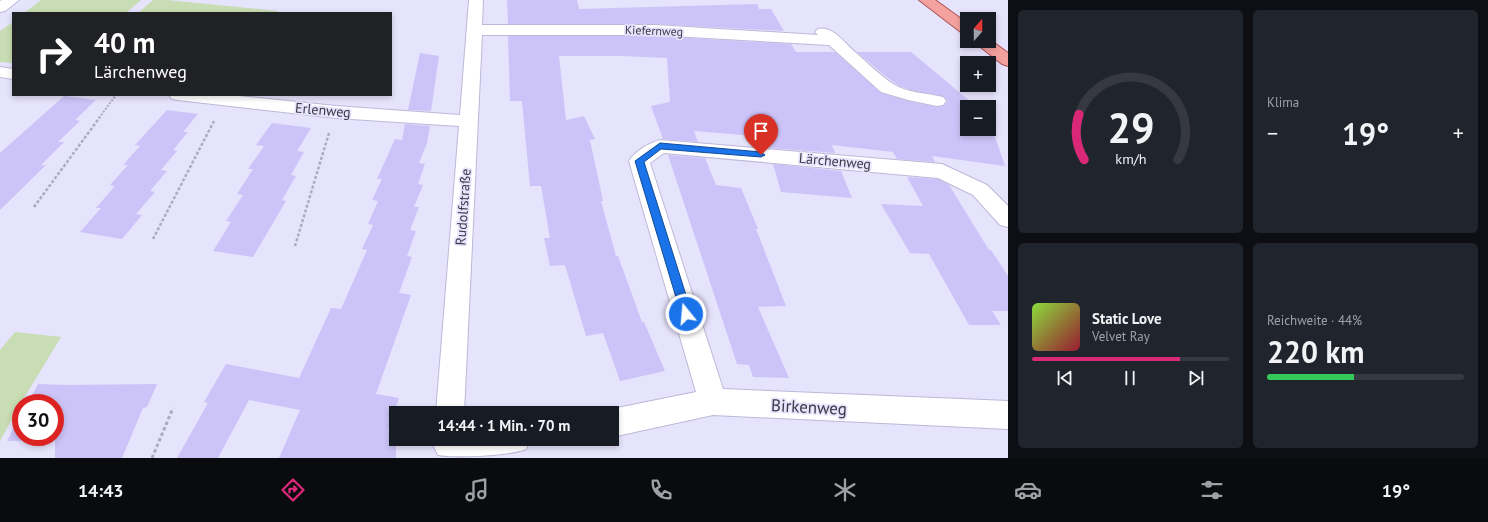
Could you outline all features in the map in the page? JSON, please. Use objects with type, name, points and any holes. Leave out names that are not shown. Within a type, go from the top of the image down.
[{"type":"main road","points":[[926,0],[960,25]]},
{"type":"main road","points":[[990,48],[1008,61]]},
{"type":"street","points":[[0,8],[12,0]]},
{"type":"street","name":"Rudolfstraße","points":[[450,406],[476,0]]},
{"type":"street","points":[[818,29],[887,88],[908,95],[937,101]]},
{"type":"street","name":"Kiefernweg","points":[[474,30],[655,30],[834,42]]},
{"type":"street","points":[[0,72],[12,74]]},
{"type":"street","name":"Erlenweg","points":[[186,96],[336,112],[468,121]]},
{"type":"street","name":"Lärchenweg","points":[[713,402],[640,161],[660,146],[942,171],[980,190],[1008,219]]},
{"type":"street","name":"Birkenweg","points":[[619,422],[713,402],[1008,415]]},
{"type":"path","points":[[34,207],[115,96]]},
{"type":"path","points":[[152,239],[224,101]]},
{"type":"path","points":[[295,246],[336,112]]},
{"type":"path","points":[[152,458],[172,408]]},
{"type":"green space","points":[[41,0],[141,0],[127,12],[25,12]]},
{"type":"green space","points":[[153,0],[167,0],[278,11],[277,12],[139,12]]},
{"type":"green space","points":[[12,23],[12,63],[0,62],[0,31]]},
{"type":"green space","points":[[15,332],[61,337],[26,394],[12,394],[12,419],[0,441],[0,350]]},
{"type":"building","points":[[507,0],[577,0],[579,9],[757,4],[759,9],[771,9],[784,31],[655,24],[508,24]]},
{"type":"building","points":[[508,36],[655,36],[791,44],[796,52],[835,52],[881,93],[908,101],[937,107],[943,106],[948,101],[943,96],[911,90],[899,86],[857,52],[911,52],[969,100],[960,100],[960,136],[995,136],[1005,166],[932,156],[935,162],[897,159],[893,152],[832,145],[835,153],[769,148],[766,137],[694,131],[698,142],[663,139],[651,106],[670,102],[667,58],[559,56],[566,120],[584,116],[595,139],[590,140],[603,201],[601,201],[616,256],[618,256],[642,322],[644,322],[665,371],[620,381],[603,333],[586,336],[565,265],[550,266],[544,238],[550,238],[541,186],[530,186],[522,101],[510,101]]},
{"type":"building","points":[[420,53],[439,56],[431,111],[408,110]]},
{"type":"building","points":[[64,96],[96,100],[75,120],[80,121],[58,142],[64,142],[41,165],[46,165],[0,210],[0,153]]},
{"type":"building","points":[[167,110],[198,114],[183,132],[188,132],[173,150],[177,151],[161,170],[167,171],[150,191],[155,192],[136,214],[142,215],[122,239],[80,232],[101,208],[96,208],[115,186],[110,185],[128,165],[123,165],[140,146],[135,145]]},
{"type":"building","points":[[272,123],[311,128],[297,151],[304,152],[291,175],[296,176],[282,200],[286,201],[253,257],[213,251],[231,222],[226,221],[243,195],[237,194],[253,169],[248,169],[264,146],[256,145]]},
{"type":"building","points":[[405,124],[430,126],[427,143],[419,163],[425,164],[418,184],[423,185],[414,207],[419,207],[410,230],[416,231],[407,256],[412,257],[399,293],[411,295],[376,394],[399,398],[396,406],[389,406],[389,446],[396,446],[396,458],[279,458],[300,410],[249,400],[218,458],[177,458],[208,403],[204,402],[226,364],[299,378],[331,308],[341,309],[367,250],[362,249],[373,225],[368,224],[378,201],[372,200],[382,179],[377,179],[395,139],[402,140]]},
{"type":"building","points":[[668,155],[705,158],[716,185],[741,188],[758,229],[756,229],[786,306],[758,307],[789,378],[753,377],[749,365],[737,364]]},
{"type":"building","points":[[773,164],[841,171],[852,198],[781,192]]},
{"type":"building","points":[[907,177],[938,179],[949,185],[989,250],[991,250],[1008,276],[1008,311],[992,311],[1001,325],[969,325],[929,254],[910,253],[881,204],[923,206]]},
{"type":"building","points":[[38,384],[157,384],[147,407],[143,408],[122,458],[55,458],[55,446],[64,446],[64,394],[33,394]]},
{"type":"building","points":[[12,432],[12,441],[7,441]]},
{"type":"route","points":[[686,314],[640,161],[660,146],[761,155]]}]
